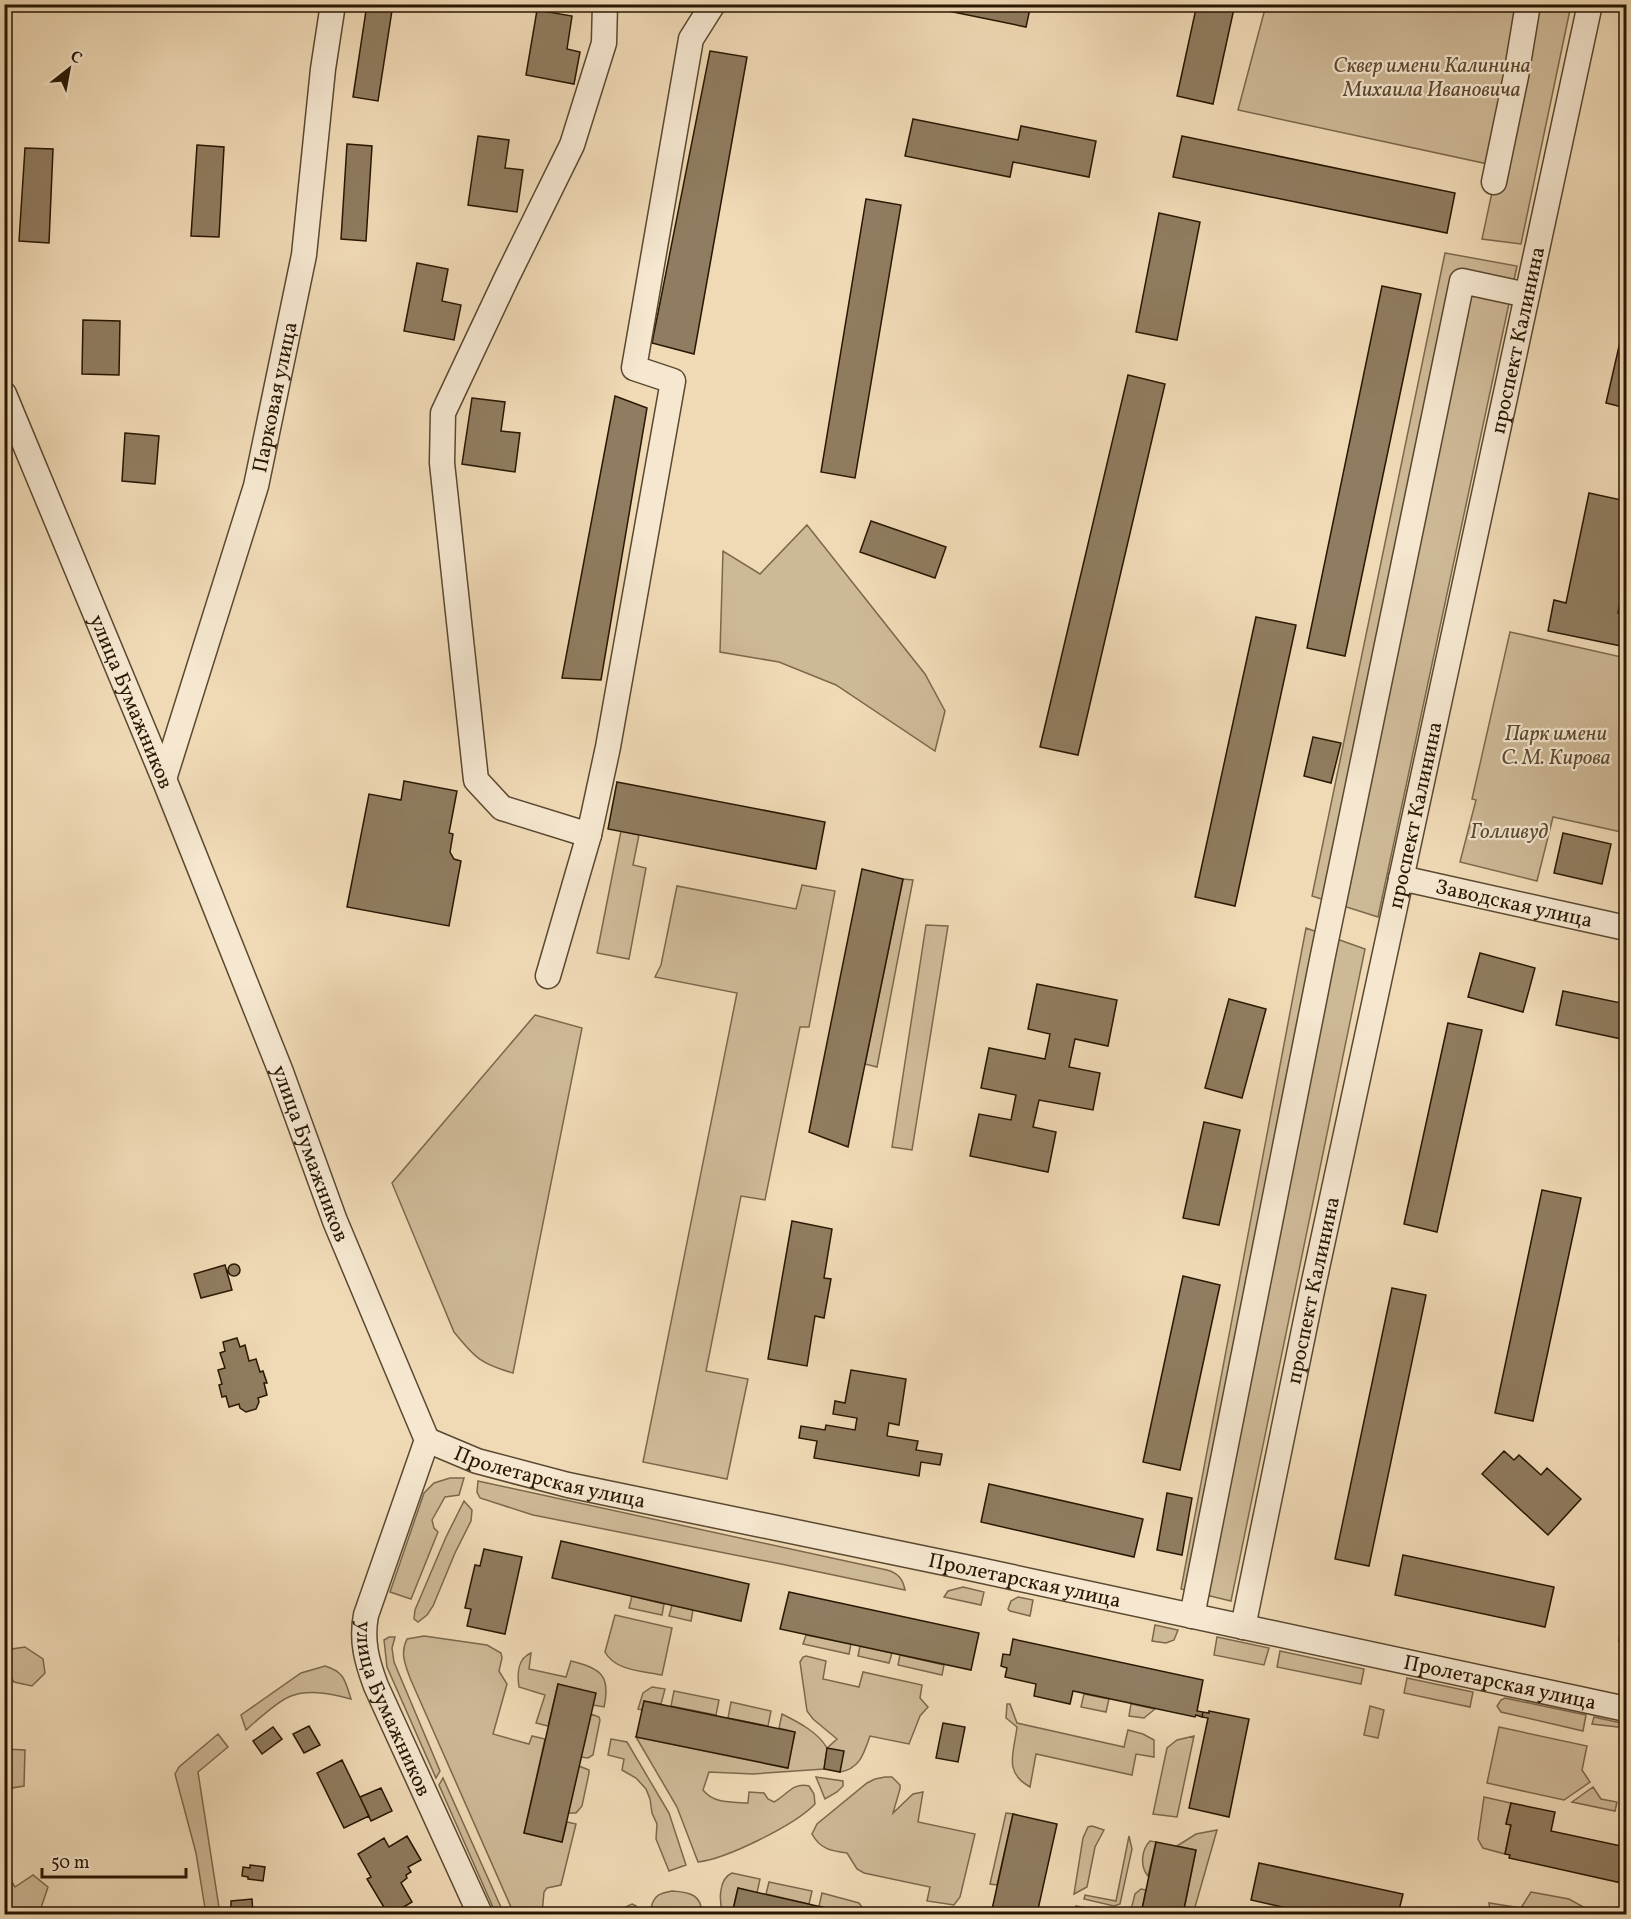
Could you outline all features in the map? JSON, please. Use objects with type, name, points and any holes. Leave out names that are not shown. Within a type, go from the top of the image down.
[{"type":"street","name":"Парковая улица","points":[[164,779],[256,486],[304,255],[323,69],[333,4]]},
{"type":"street","points":[[589,835],[502,808],[476,780],[442,463],[444,412],[572,145],[604,43],[605,4]]},
{"type":"street","points":[[548,976],[589,835],[608,747],[673,381],[634,368],[691,39],[713,4]]},
{"type":"street","points":[[1494,182],[1528,4]]},
{"type":"street","name":"проспект Калинина","points":[[1244,1627],[1312,1291],[1590,4]]},
{"type":"street","points":[[1192,1616],[1321,967],[1462,281],[1527,295]]},
{"type":"street","name":"улица Бумажников","points":[[4,394],[164,779],[281,1072],[335,1221],[427,1440],[366,1615],[364,1646],[369,1669],[376,1686],[480,1914]]},
{"type":"street","name":"Заводская улица","points":[[1401,878],[1626,928]]},
{"type":"street","name":"Пролетарская улица","points":[[427,1440],[477,1461],[559,1483],[1626,1709]]},
{"type":"green space","name":"Сквер имени Калинина Михаила Ивановича","points":[[1266,5],[1523,5],[1488,164],[1238,110]]},
{"type":"green space","points":[[1532,5],[1571,5],[1521,244],[1482,239]]},
{"type":"green space","points":[[1445,253],[1517,266],[1378,917],[1312,896]]},
{"type":"green space","points":[[807,525],[925,674],[945,711],[935,751],[836,685],[779,662],[720,652],[723,551],[760,574]]},
{"type":"green space","name":"Парк имени С. М. Кирова","points":[[1510,632],[1626,658],[1626,833],[1553,817],[1537,881],[1460,862],[1476,800],[1472,799]]},
{"type":"green space","points":[[621,831],[639,835],[633,865],[646,868],[629,959],[597,953]]},
{"type":"green space","points":[[903,879],[913,880],[877,1067],[865,1064]]},
{"type":"green space","points":[[802,885],[835,891],[809,1027],[800,1027],[765,1200],[741,1196],[706,1371],[748,1379],[727,1479],[643,1462],[737,993],[655,977],[661,965],[677,886],[796,909]]},
{"type":"green space","points":[[926,925],[948,926],[912,1150],[892,1147]]},
{"type":"green space","points":[[1306,928],[1365,949],[1231,1601],[1181,1589]]},
{"type":"green space","points":[[535,1015],[582,1028],[513,1373],[479,1359],[454,1332],[392,1183]]},
{"type":"green space","points":[[450,1478],[464,1478],[459,1495],[445,1497],[432,1520],[438,1532],[411,1599],[390,1592],[424,1493],[434,1483]]},
{"type":"green space","points":[[478,1481],[887,1570],[899,1577],[905,1590],[533,1515],[480,1498],[477,1492]]},
{"type":"green space","points":[[464,1501],[472,1510],[471,1521],[433,1606],[418,1622],[414,1619],[415,1610]]},
{"type":"green space","points":[[963,1587],[984,1592],[981,1605],[944,1597],[948,1591]]},
{"type":"green space","points":[[632,1596],[664,1604],[662,1615],[629,1608]]},
{"type":"green space","points":[[1018,1597],[1033,1600],[1030,1616],[1008,1609],[1011,1601]]},
{"type":"green space","points":[[672,1605],[693,1610],[691,1621],[669,1616]]},
{"type":"green space","points":[[615,1615],[672,1628],[662,1675],[622,1667],[605,1652]]},
{"type":"green space","points":[[1155,1625],[1178,1630],[1174,1640],[1166,1643],[1152,1641]]},
{"type":"green space","points":[[806,1635],[851,1644],[849,1654],[803,1644]]},
{"type":"green space","points":[[424,1636],[487,1645],[501,1653],[499,1671],[507,1684],[493,1734],[529,1744],[532,1736],[545,1739],[524,1833],[562,1842],[567,1822],[576,1824],[561,1885],[547,1888],[544,1892],[542,1914],[514,1914],[410,1678],[404,1658],[405,1644],[407,1639]]},
{"type":"green space","points":[[395,1637],[392,1648],[394,1662],[440,1771],[436,1778],[387,1667],[384,1640]]},
{"type":"green space","points":[[1217,1637],[1269,1648],[1264,1665],[1214,1655]]},
{"type":"green space","points":[[860,1646],[892,1653],[889,1663],[858,1656]]},
{"type":"green space","points":[[25,1647],[43,1659],[45,1673],[32,1686],[14,1682],[5,1669],[12,1649]]},
{"type":"green space","points":[[1280,1651],[1364,1669],[1361,1684],[1277,1667]]},
{"type":"green space","points":[[531,1653],[529,1669],[566,1677],[571,1661],[596,1670],[605,1681],[604,1707],[593,1705],[558,1684],[548,1726],[536,1723],[545,1695],[519,1687],[518,1682],[521,1663]]},
{"type":"green space","points":[[900,1655],[944,1665],[942,1675],[898,1665]]},
{"type":"green space","points":[[806,1656],[826,1661],[823,1679],[859,1687],[863,1672],[922,1685],[920,1698],[928,1707],[920,1716],[909,1744],[870,1736],[857,1764],[847,1770],[840,1772],[843,1751],[827,1749],[824,1769],[753,1774],[709,1772],[703,1790],[707,1795],[718,1800],[748,1803],[749,1792],[764,1793],[774,1802],[794,1787],[803,1785],[809,1786],[814,1794],[815,1804],[792,1822],[760,1840],[725,1855],[698,1862],[677,1807],[636,1737],[787,1768],[795,1732],[779,1728],[782,1714],[813,1732],[827,1748],[837,1739],[807,1711],[800,1662]]},
{"type":"green space","points":[[325,1666],[340,1674],[351,1699],[313,1693],[291,1696],[274,1706],[246,1730],[241,1715],[301,1673]]},
{"type":"green space","points":[[1407,1678],[1473,1692],[1470,1707],[1404,1693]]},
{"type":"green space","points":[[652,1687],[665,1689],[661,1704],[644,1701],[642,1710],[638,1709],[643,1693]]},
{"type":"green space","points":[[674,1691],[719,1700],[716,1715],[671,1706]]},
{"type":"green space","points":[[1084,1694],[1109,1699],[1106,1712],[1081,1707]]},
{"type":"green space","points":[[1505,1698],[1586,1715],[1583,1731],[1501,1712],[1497,1706]]},
{"type":"green space","points":[[731,1702],[771,1711],[768,1726],[728,1718]]},
{"type":"green space","points":[[1007,1704],[1010,1704],[1017,1723],[1124,1747],[1128,1730],[1143,1734],[1154,1740],[1154,1757],[1136,1754],[1132,1775],[1036,1754],[1030,1787],[1016,1775],[1013,1768],[1017,1727],[1006,1718]]},
{"type":"green space","points":[[1131,1704],[1155,1709],[1144,1718],[1129,1716]]},
{"type":"green space","points":[[1370,1706],[1384,1710],[1378,1738],[1364,1735]]},
{"type":"green space","points":[[591,1714],[599,1717],[600,1720],[593,1755],[588,1758],[581,1757]]},
{"type":"green space","points":[[1594,1717],[1626,1724],[1626,1728],[1592,1724]]},
{"type":"green space","points":[[1499,1727],[1587,1746],[1582,1770],[1590,1782],[1564,1800],[1487,1783]]},
{"type":"green space","points":[[218,1734],[228,1747],[198,1772],[220,1914],[206,1914],[196,1853],[175,1774],[179,1767]]},
{"type":"green space","points":[[1194,1736],[1177,1817],[1153,1814],[1167,1748],[1177,1740]]},
{"type":"green space","points":[[611,1739],[627,1742],[669,1813],[686,1865],[669,1871],[656,1839],[657,1824],[646,1789],[636,1778],[622,1770],[624,1759],[608,1755]]},
{"type":"green space","points":[[5,1749],[25,1750],[24,1786],[5,1789]]},
{"type":"green space","points":[[579,1766],[589,1770],[582,1806],[576,1813],[568,1813]]},
{"type":"green space","points":[[816,1777],[843,1781],[843,1786],[825,1799]]},
{"type":"green space","points":[[892,1777],[900,1785],[893,1813],[913,1794],[923,1792],[918,1822],[975,1834],[960,1897],[954,1905],[927,1901],[930,1887],[864,1873],[857,1869],[847,1853],[826,1848],[812,1834],[817,1824],[867,1783]]},
{"type":"green space","points":[[443,1778],[504,1914],[496,1914],[439,1785]]},
{"type":"green space","points":[[1593,1787],[1601,1799],[1617,1802],[1615,1811],[1572,1802]]},
{"type":"green space","points":[[1484,1797],[1511,1803],[1506,1824],[1511,1825],[1505,1854],[1483,1848],[1478,1839]]},
{"type":"green space","points":[[1006,1813],[1013,1814],[997,1885],[990,1884]]},
{"type":"green space","points":[[1088,1827],[1104,1830],[1095,1847],[1087,1887],[1074,1894],[1083,1838]]},
{"type":"green space","points":[[1217,1830],[1193,1914],[1183,1914],[1196,1850],[1177,1846],[1196,1834]]},
{"type":"green space","points":[[1129,1836],[1132,1849],[1120,1904],[1114,1906],[1084,1899],[1085,1895],[1116,1901]]},
{"type":"green space","points":[[1150,1841],[1156,1842],[1148,1876],[1143,1859]]},
{"type":"green space","points":[[4,1869],[15,1887],[33,1875],[48,1887],[39,1914],[5,1914]]},
{"type":"green space","points":[[732,1873],[760,1879],[757,1893],[738,1888],[732,1914],[723,1914],[720,1897],[722,1885],[727,1876]]},
{"type":"green space","points":[[769,1882],[812,1891],[809,1904],[766,1894]]},
{"type":"green space","points":[[1141,1889],[1146,1890],[1141,1914],[1130,1914],[1135,1894]]},
{"type":"green space","points":[[672,1891],[694,1896],[700,1903],[702,1914],[684,1914],[651,1908],[658,1895]]},
{"type":"green space","points":[[1531,1892],[1569,1899],[1585,1908],[1617,1914],[1490,1914],[1489,1903],[1521,1908]]},
{"type":"green space","points":[[822,1893],[859,1903],[867,1914],[834,1914],[834,1910],[819,1906]]},
{"type":"green space","points":[[632,1904],[636,1906],[635,1914],[611,1914]]},
{"type":"green space","points":[[1076,1906],[1110,1913],[1112,1914],[1069,1914]]},
{"type":"building","points":[[367,4],[393,4],[378,101],[353,97]]},
{"type":"building","points":[[914,4],[1031,4],[1026,27]]},
{"type":"building","points":[[1197,4],[1235,4],[1213,104],[1177,96]]},
{"type":"building","points":[[537,10],[572,16],[567,49],[580,52],[574,84],[526,75]]},
{"type":"building","points":[[710,51],[747,57],[694,354],[652,343]]},
{"type":"building","points":[[913,119],[1018,140],[1021,126],[1096,141],[1089,177],[1013,162],[1010,177],[905,156]]},
{"type":"building","points":[[478,136],[509,140],[505,168],[523,170],[517,212],[468,205]]},
{"type":"building","points":[[1182,136],[1455,193],[1447,233],[1173,177]]},
{"type":"building","points":[[347,144],[372,146],[366,241],[341,239]]},
{"type":"building","points":[[197,145],[224,147],[219,237],[191,236]]},
{"type":"building","points":[[25,148],[53,149],[49,243],[19,241]]},
{"type":"building","points":[[866,199],[901,205],[855,478],[821,472]]},
{"type":"building","points":[[1159,213],[1200,222],[1177,340],[1136,332]]},
{"type":"building","points":[[417,263],[448,269],[442,301],[461,305],[454,340],[404,331]]},
{"type":"building","points":[[1382,286],[1421,294],[1345,656],[1307,648]]},
{"type":"building","points":[[1626,316],[1626,408],[1606,403]]},
{"type":"building","points":[[83,320],[120,321],[119,375],[82,374]]},
{"type":"building","points":[[1128,375],[1165,384],[1078,755],[1040,747]]},
{"type":"building","points":[[615,396],[647,408],[601,680],[562,678]]},
{"type":"building","points":[[472,398],[505,402],[501,431],[520,433],[515,472],[462,464]]},
{"type":"building","points":[[125,433],[159,436],[155,484],[122,481]]},
{"type":"building","points":[[1589,493],[1626,501],[1626,571],[1618,613],[1626,615],[1626,647],[1548,631],[1554,600],[1566,603]]},
{"type":"building","points":[[871,521],[946,547],[935,578],[860,552]]},
{"type":"building","points":[[1256,617],[1296,625],[1235,906],[1195,897]]},
{"type":"building","points":[[1313,737],[1341,743],[1331,783],[1304,776]]},
{"type":"building","points":[[404,781],[457,791],[449,833],[453,834],[450,852],[454,859],[461,861],[449,926],[347,907],[369,794],[401,800]]},
{"type":"building","points":[[617,782],[825,822],[816,869],[608,829]]},
{"type":"building","points":[[1563,833],[1611,844],[1602,884],[1554,873]]},
{"type":"building","points":[[862,869],[903,879],[848,1147],[809,1132]]},
{"type":"building","points":[[1480,953],[1535,968],[1523,1012],[1468,997]]},
{"type":"building","points":[[1037,984],[1117,1000],[1108,1046],[1075,1039],[1069,1067],[1100,1073],[1093,1110],[1039,1100],[1033,1127],[1056,1132],[1048,1172],[970,1156],[979,1114],[1011,1120],[1016,1095],[981,1088],[989,1048],[1045,1059],[1050,1034],[1028,1029]]},
{"type":"building","points":[[1563,991],[1626,1004],[1626,1040],[1556,1025]]},
{"type":"building","points":[[1229,999],[1266,1009],[1242,1098],[1205,1088]]},
{"type":"building","points":[[1448,1023],[1482,1030],[1437,1232],[1404,1224]]},
{"type":"building","points":[[1204,1122],[1240,1130],[1219,1225],[1183,1218]]},
{"type":"building","points":[[1542,1190],[1581,1198],[1533,1421],[1495,1413]]},
{"type":"building","points":[[792,1221],[832,1229],[824,1278],[831,1279],[824,1318],[815,1316],[807,1366],[768,1359]]},
{"type":"building","points":[[236,1264],[240,1270],[236,1276],[232,1276],[228,1268]]},
{"type":"building","points":[[225,1265],[232,1290],[201,1298],[194,1274]]},
{"type":"building","points":[[1183,1276],[1220,1285],[1180,1470],[1143,1462]]},
{"type":"building","points":[[1392,1288],[1426,1295],[1369,1566],[1335,1559]]},
{"type":"building","points":[[237,1338],[240,1347],[245,1345],[249,1361],[256,1359],[267,1383],[264,1383],[267,1395],[258,1398],[256,1409],[246,1412],[240,1408],[239,1404],[229,1407],[226,1396],[222,1397],[219,1385],[222,1384],[218,1370],[225,1368],[220,1353],[225,1351],[223,1342]]},
{"type":"building","points":[[851,1370],[906,1379],[899,1425],[889,1423],[887,1436],[918,1441],[916,1450],[942,1454],[940,1465],[921,1462],[919,1476],[814,1458],[817,1441],[799,1438],[801,1426],[825,1430],[826,1425],[855,1430],[857,1418],[833,1414],[835,1401],[845,1403]]},
{"type":"building","points":[[1504,1451],[1514,1460],[1519,1455],[1541,1475],[1547,1468],[1581,1499],[1548,1535],[1482,1474]]},
{"type":"building","points":[[989,1484],[1143,1519],[1134,1557],[981,1522]]},
{"type":"building","points":[[1167,1493],[1192,1498],[1182,1555],[1157,1550]]},
{"type":"building","points":[[1626,1518],[1626,1542],[1623,1542]]},
{"type":"building","points":[[561,1541],[749,1584],[741,1621],[552,1578]]},
{"type":"building","points":[[484,1549],[522,1557],[505,1634],[467,1626],[471,1609],[465,1608],[475,1565],[480,1566]]},
{"type":"building","points":[[1403,1555],[1554,1587],[1545,1627],[1395,1595]]},
{"type":"building","points":[[789,1592],[979,1633],[971,1670],[780,1629]]},
{"type":"building","points":[[1626,1605],[1626,1643],[1619,1641]]},
{"type":"building","points":[[1013,1639],[1203,1680],[1197,1711],[1203,1712],[1202,1717],[1073,1691],[1070,1704],[1034,1696],[1036,1684],[1005,1677],[1007,1668],[1001,1666],[1003,1654],[1010,1655]]},
{"type":"building","points":[[558,1684],[596,1693],[562,1842],[524,1833]]},
{"type":"building","points":[[644,1701],[795,1732],[788,1768],[636,1737]]},
{"type":"building","points":[[1209,1711],[1249,1719],[1229,1817],[1189,1808],[1208,1718],[1202,1717],[1203,1712],[1209,1713]]},
{"type":"building","points":[[943,1723],[965,1727],[958,1762],[936,1758]]},
{"type":"building","points":[[309,1726],[320,1745],[304,1753],[293,1734]]},
{"type":"building","points":[[273,1727],[282,1739],[262,1754],[253,1741]]},
{"type":"building","points":[[827,1748],[844,1751],[840,1772],[824,1769]]},
{"type":"building","points":[[342,1760],[369,1816],[344,1828],[317,1773]]},
{"type":"building","points":[[381,1788],[392,1811],[371,1821],[360,1797]]},
{"type":"building","points":[[1511,1803],[1555,1812],[1551,1831],[1626,1847],[1626,1884],[1509,1858],[1510,1855],[1505,1854],[1511,1825],[1506,1824]]},
{"type":"building","points":[[1013,1814],[1057,1824],[1037,1914],[991,1914]]},
{"type":"building","points":[[407,1836],[421,1860],[408,1867],[411,1872],[401,1883],[412,1902],[388,1914],[367,1879],[371,1877],[358,1854],[384,1838],[389,1847]]},
{"type":"building","points":[[1156,1842],[1196,1850],[1183,1914],[1141,1914]]},
{"type":"building","points":[[1259,1863],[1403,1894],[1398,1914],[1313,1914],[1251,1900]]},
{"type":"building","points":[[250,1865],[265,1867],[263,1881],[242,1876],[243,1867],[250,1868]]},
{"type":"building","points":[[738,1888],[835,1910],[834,1914],[732,1914]]},
{"type":"building","points":[[252,1899],[253,1914],[231,1914],[231,1901]]},
{"type":"building","points":[[651,1908],[684,1914],[650,1914]]},
{"type":"park label","name":"Голливуд","points":[[1509,831]]}]
